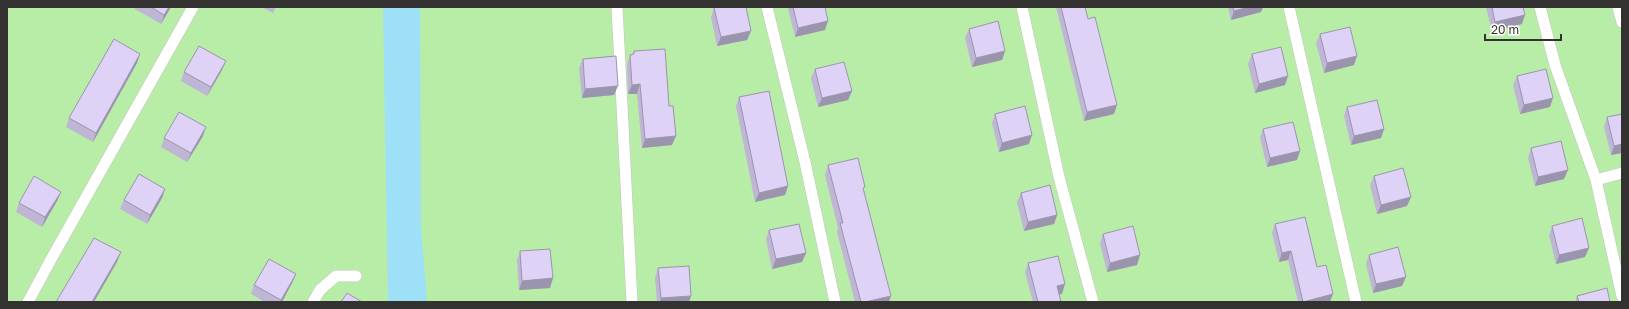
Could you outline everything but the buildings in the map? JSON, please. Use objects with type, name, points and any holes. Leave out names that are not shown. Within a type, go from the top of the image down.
[{"type":"lane","points":[[28,302],[193,7]]},
{"type":"lane","points":[[617,7],[632,302]]},
{"type":"lane","points":[[767,7],[805,162],[835,302]]},
{"type":"lane","points":[[1022,7],[1059,177],[1093,302]]},
{"type":"lane","points":[[1289,7],[1356,302]]},
{"type":"lane","points":[[1540,7],[1555,65],[1596,180],[1622,296]]},
{"type":"lane","points":[[1618,7],[1622,22]]},
{"type":"lane","points":[[1596,180],[1622,173]]},
{"type":"lane","points":[[313,302],[320,290],[336,276],[356,276]]},
{"type":"green space","points":[[7,7],[1622,7],[1622,302],[7,302]]},
{"type":"water","points":[[383,7],[420,7],[421,227],[427,302],[388,302]]}]
